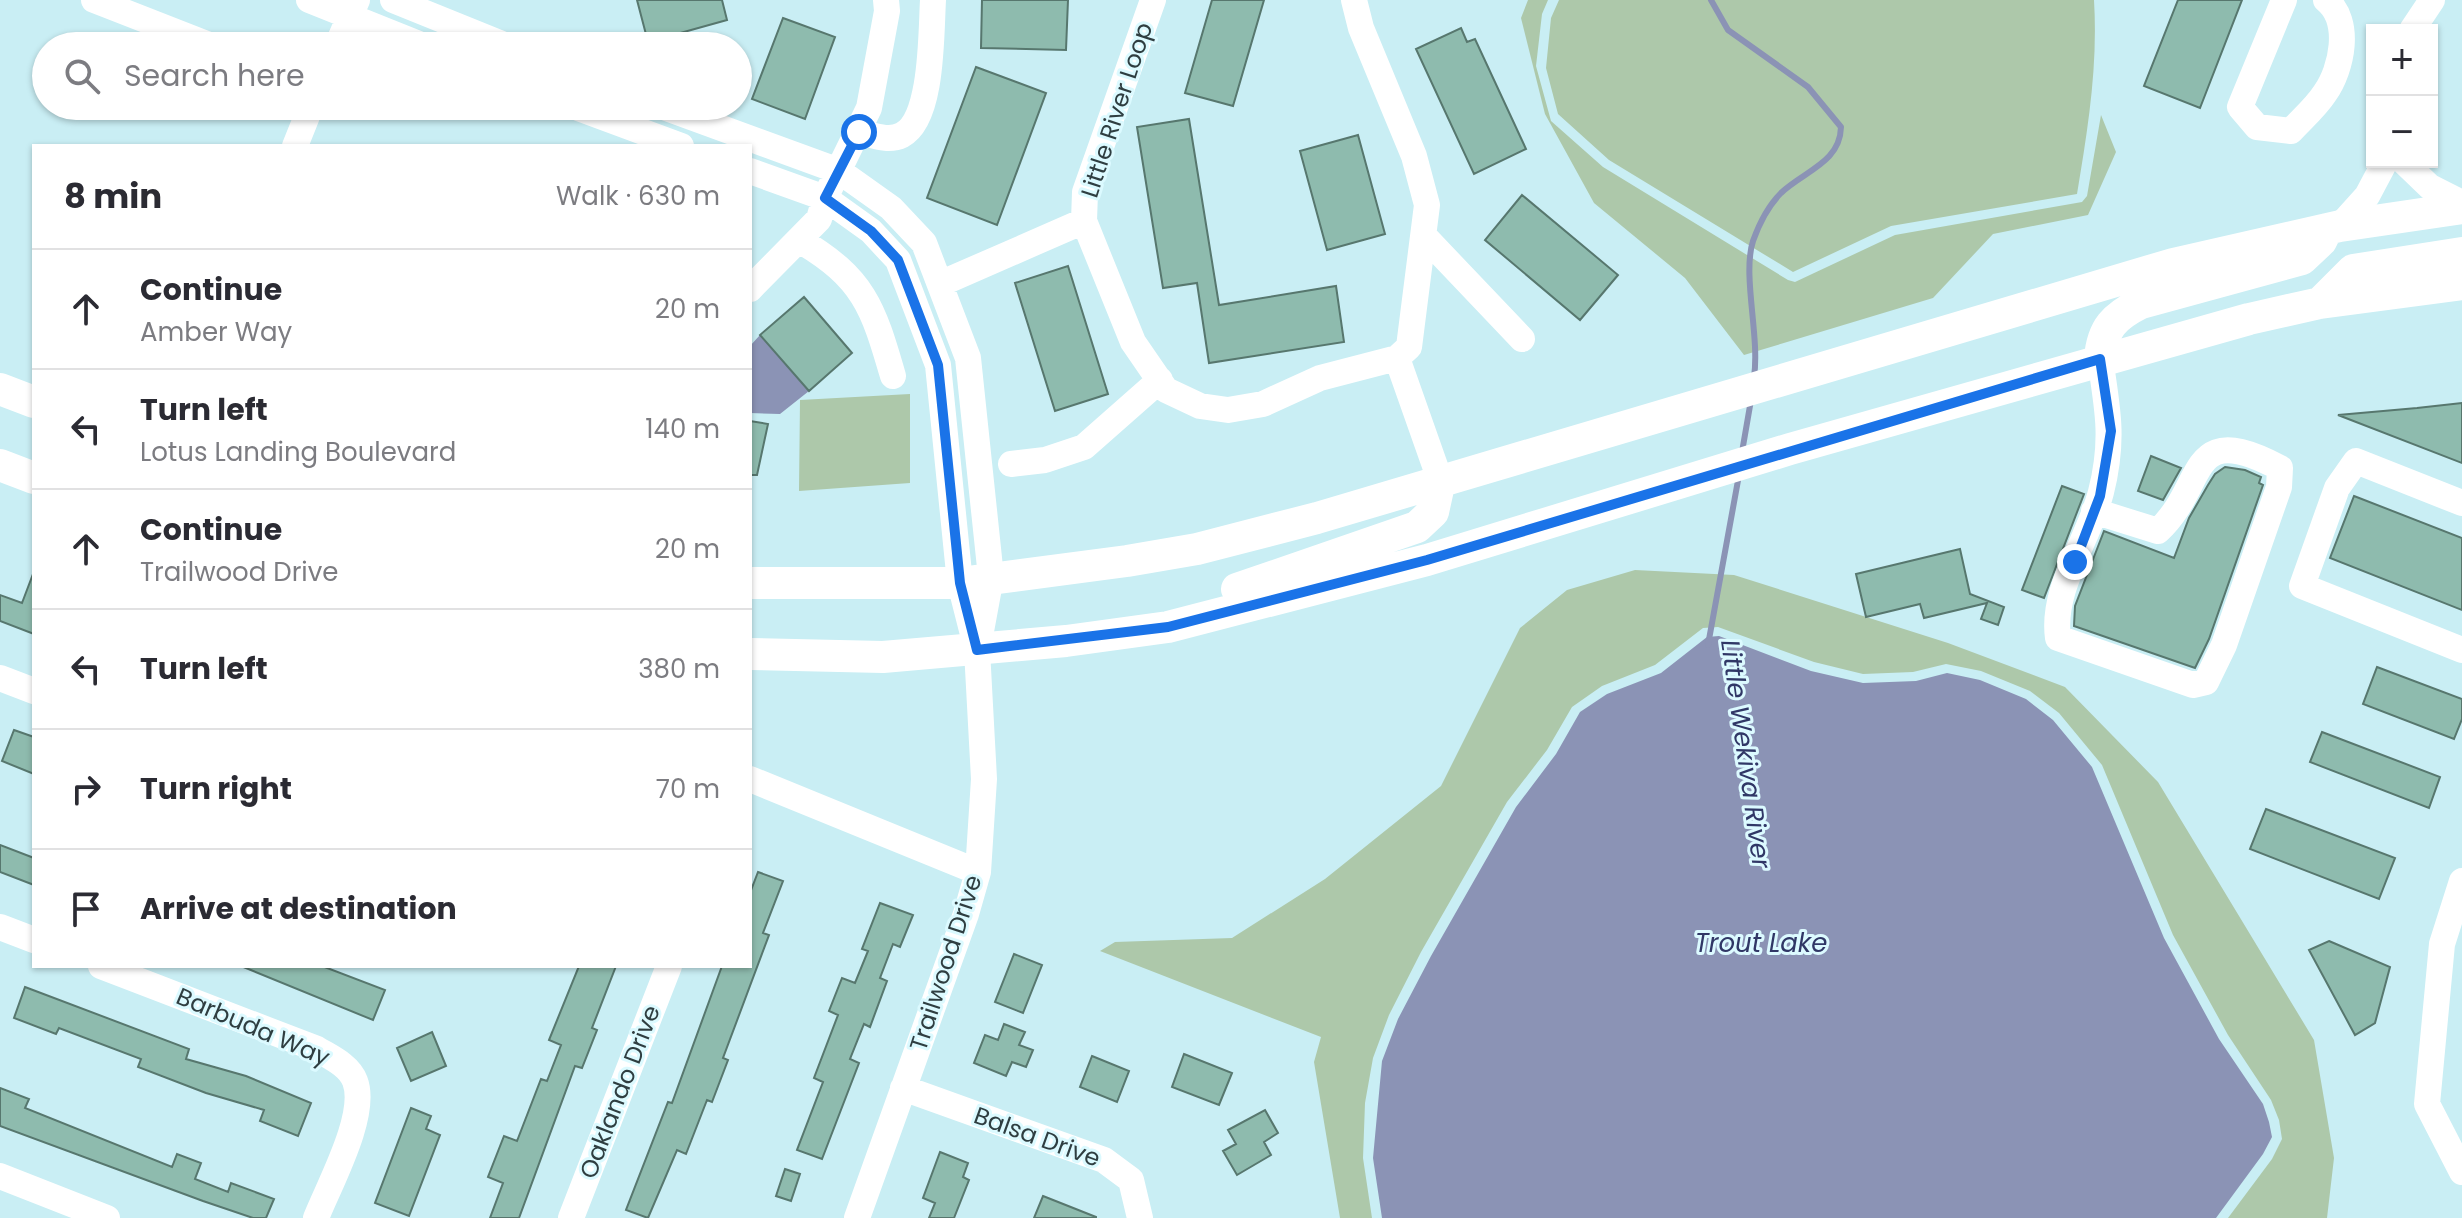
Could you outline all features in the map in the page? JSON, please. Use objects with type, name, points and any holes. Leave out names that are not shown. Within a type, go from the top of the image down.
[{"type":"main road","points":[[752,583],[960,583],[1112,564],[1197,549],[1317,518],[2173,264],[2333,228],[2462,206]]},
{"type":"main road","points":[[2100,359],[2103,335],[2118,315],[2141,303],[2302,259],[2333,228]]},
{"type":"main road","points":[[2320,303],[2353,270],[2462,253]]},
{"type":"main road","points":[[752,654],[883,657],[977,650],[1168,627],[1427,560],[1682,481],[2100,359],[2320,303],[2462,284]]},
{"type":"main road","points":[[0,389],[32,401]]},
{"type":"main road","points":[[0,465],[32,477]]},
{"type":"main road","points":[[1168,627],[1223,595],[1417,527],[1433,512],[1440,480]]},
{"type":"street","points":[[94,0],[176,32]]},
{"type":"street","points":[[309,0],[354,8],[398,32]]},
{"type":"street","points":[[393,0],[472,32]]},
{"type":"street","points":[[752,287],[819,219],[825,198],[859,132],[877,73],[886,0]]},
{"type":"street","points":[[859,132],[893,138],[904,134],[916,120],[925,97],[933,0]]},
{"type":"street","name":"Little River Loop","points":[[1153,0],[1085,192],[1084,221],[1133,342],[1166,390],[1200,406],[1228,410],[1263,404],[1320,378],[1397,358]]},
{"type":"street","points":[[1354,0],[1361,28],[1414,156],[1427,205],[1409,347],[1397,358],[1440,480]]},
{"type":"street","points":[[2284,0],[2240,107],[2257,127],[2291,131],[2327,92],[2344,41],[2335,8],[2326,0]]},
{"type":"street","points":[[2416,24],[2432,0]]},
{"type":"street","points":[[343,32],[354,8]]},
{"type":"street","points":[[296,144],[305,120]]},
{"type":"street","points":[[611,120],[676,144]]},
{"type":"street","name":"Trailwood Drive","points":[[699,120],[839,171],[891,208],[924,243],[942,283],[968,358],[991,577],[977,650]]},
{"type":"street","points":[[2333,228],[2367,196],[2382,168]]},
{"type":"street","points":[[2410,168],[2430,187],[2462,206]]},
{"type":"street","name":"Trailwood Drive","points":[[752,172],[825,198],[871,231],[898,260],[914,295],[938,365],[960,583],[977,650],[984,779],[978,872],[857,1218]]},
{"type":"street","points":[[942,283],[1084,221]]},
{"type":"street","points":[[1424,236],[1522,339]]},
{"type":"street","points":[[799,240],[831,258],[868,300],[893,376]]},
{"type":"street","points":[[2094,511],[2158,531],[2173,517],[2207,456],[2223,449],[2256,455],[2280,468],[2279,487],[2224,645],[2206,682],[2193,685],[2058,638],[2055,616],[2105,475],[2111,431],[2100,359]]},
{"type":"street","points":[[1011,464],[1045,460],[1084,447],[1160,380]]},
{"type":"street","points":[[2462,503],[2356,461],[2337,488],[2302,586],[2462,650]]},
{"type":"street","points":[[0,678],[32,690]]},
{"type":"street","points":[[752,780],[978,872]]},
{"type":"street","points":[[2462,881],[2442,944],[2427,1104],[2462,1172]]},
{"type":"street","points":[[0,927],[32,939]]},
{"type":"street","name":"Barbuda Way","points":[[106,968],[317,1049],[344,1066],[355,1081],[357,1101],[354,1124],[316,1218]]},
{"type":"street","name":"Oaklando Drive","points":[[571,1218],[668,968]]},
{"type":"street","name":"Balsa Drive","points":[[903,1088],[1104,1160],[1131,1180],[1140,1218]]},
{"type":"street","points":[[0,1176],[107,1218]]},
{"type":"green space","points":[[1528,0],[1548,0],[1542,14],[1536,66],[1551,121],[1603,167],[1795,282],[1895,235],[2082,202],[2087,196],[2101,115],[2116,152],[2088,215],[1993,234],[1933,298],[1744,355],[1685,278],[1594,203],[1545,114],[1521,18]]},
{"type":"green space","points":[[1559,0],[2094,0],[2093,73],[2077,194],[1891,226],[1793,272],[1609,160],[1558,114],[1546,68],[1551,18]]},
{"type":"green space","points":[[910,394],[910,483],[799,491],[800,400]]},
{"type":"green space","points":[[1635,570],[1734,575],[1948,643],[2065,687],[2158,782],[2314,1040],[2334,1158],[2327,1218],[2228,1218],[2272,1159],[2282,1139],[2279,1120],[2271,1100],[2228,1035],[2173,935],[2102,765],[2059,713],[2030,691],[1981,671],[1946,664],[1913,672],[1863,674],[1814,662],[1718,627],[1703,628],[1655,665],[1602,686],[1572,707],[1547,750],[1507,802],[1421,952],[1389,1015],[1373,1058],[1365,1103],[1363,1158],[1372,1218],[1340,1218],[1314,1062],[1321,1037],[1100,951],[1115,942],[1232,938],[1325,879],[1441,786],[1520,628],[1567,590]]},
{"type":"water","points":[[760,335],[809,391],[780,414],[752,413],[752,344]]},
{"type":"water","name":"Trout Lake","points":[[1719,636],[1811,671],[1863,683],[1916,681],[1947,673],[1980,680],[2026,699],[2053,720],[2092,767],[2164,938],[2219,1039],[2263,1104],[2269,1122],[2272,1137],[2263,1154],[2216,1218],[1382,1218],[1373,1158],[1382,1061],[1398,1019],[1431,956],[1516,807],[1556,754],[1580,712],[1607,694],[1661,673],[1707,637]]},
{"type":"building","points":[[637,0],[722,0],[727,20],[684,32],[645,32]]},
{"type":"building","points":[[982,0],[1068,0],[1066,50],[981,48]]},
{"type":"building","points":[[1212,0],[1264,0],[1233,106],[1185,93]]},
{"type":"building","points":[[2178,0],[2242,0],[2200,108],[2144,86]]},
{"type":"building","points":[[783,18],[835,37],[805,119],[752,99]]},
{"type":"building","points":[[1461,28],[1467,42],[1475,39],[1526,149],[1474,174],[1416,49]]},
{"type":"building","points":[[976,67],[1046,93],[997,225],[927,198]]},
{"type":"building","points":[[1189,119],[1219,305],[1336,286],[1344,342],[1209,363],[1197,283],[1163,288],[1137,127]]},
{"type":"building","points":[[1358,135],[1385,234],[1327,250],[1300,151]]},
{"type":"building","points":[[1522,195],[1618,275],[1580,320],[1485,240]]},
{"type":"building","points":[[1068,266],[1108,394],[1055,411],[1015,283]]},
{"type":"building","points":[[804,297],[852,353],[809,391],[760,335]]},
{"type":"building","points":[[2462,403],[2462,463],[2338,415],[2417,408]]},
{"type":"building","points":[[752,421],[768,424],[757,475],[752,475]]},
{"type":"building","points":[[2151,456],[2181,468],[2163,500],[2138,491]]},
{"type":"building","points":[[2225,467],[2245,470],[2261,477],[2259,483],[2263,485],[2209,639],[2195,668],[2074,626],[2075,606],[2104,531],[2174,558],[2189,518],[2215,474]]},
{"type":"building","points":[[2062,486],[2084,494],[2044,598],[2022,590]]},
{"type":"building","points":[[2354,496],[2462,538],[2462,610],[2330,558]]},
{"type":"building","points":[[1960,549],[1970,594],[2004,607],[1998,625],[1981,619],[1987,603],[1924,618],[1920,604],[1866,617],[1856,574]]},
{"type":"building","points":[[32,577],[32,633],[0,621],[0,595],[22,603]]},
{"type":"building","points":[[2377,667],[2462,699],[2462,719],[2454,739],[2363,704]]},
{"type":"building","points":[[14,730],[32,736],[32,773],[2,761]]},
{"type":"building","points":[[2322,732],[2440,777],[2429,808],[2310,762]]},
{"type":"building","points":[[2266,809],[2395,858],[2379,899],[2250,849]]},
{"type":"building","points":[[0,845],[32,857],[32,884],[0,872]]},
{"type":"building","points":[[758,872],[783,881],[763,933],[769,935],[723,1058],[728,1060],[712,1102],[707,1100],[686,1154],[677,1150],[648,1218],[626,1210],[668,1102],[672,1103],[721,968],[752,968],[752,888]]},
{"type":"building","points":[[880,903],[913,915],[900,947],[893,944],[880,978],[887,981],[870,1027],[864,1024],[850,1059],[859,1063],[822,1159],[797,1150],[823,1082],[814,1078],[838,1015],[829,1011],[842,978],[855,983],[868,951],[862,949]]},
{"type":"building","points":[[2329,941],[2390,967],[2375,1023],[2355,1035],[2309,950]]},
{"type":"building","points":[[1014,954],[1042,965],[1023,1013],[995,1002]]},
{"type":"building","points":[[246,968],[327,968],[385,990],[373,1020]]},
{"type":"building","points":[[578,968],[615,968],[592,1028],[597,1030],[582,1068],[575,1066],[519,1218],[490,1218],[503,1183],[488,1177],[504,1136],[517,1141],[541,1079],[547,1081],[561,1045],[549,1040]]},
{"type":"building","points":[[25,987],[189,1049],[186,1059],[246,1076],[311,1103],[298,1136],[260,1121],[264,1110],[206,1093],[138,1067],[141,1059],[59,1028],[56,1034],[14,1018]]},
{"type":"building","points":[[1004,1024],[1025,1032],[1019,1045],[1033,1050],[1026,1067],[1012,1062],[1006,1076],[974,1063],[985,1035],[998,1040]]},
{"type":"building","points":[[432,1032],[446,1066],[411,1081],[397,1048]]},
{"type":"building","points":[[1184,1054],[1232,1073],[1219,1105],[1172,1087]]},
{"type":"building","points":[[1092,1056],[1129,1071],[1117,1102],[1080,1087]]},
{"type":"building","points":[[0,1088],[29,1099],[25,1108],[172,1167],[177,1154],[201,1163],[195,1179],[228,1192],[231,1183],[274,1199],[266,1218],[253,1218],[203,1201],[0,1126]]},
{"type":"building","points":[[411,1108],[431,1116],[426,1129],[440,1135],[409,1216],[375,1203]]},
{"type":"building","points":[[1265,1110],[1278,1133],[1264,1142],[1271,1155],[1237,1175],[1223,1151],[1236,1144],[1228,1130]]},
{"type":"building","points":[[940,1152],[968,1163],[963,1177],[969,1180],[954,1218],[929,1218],[935,1203],[923,1198]]},
{"type":"building","points":[[785,1169],[800,1174],[791,1201],[776,1196]]},
{"type":"building","points":[[1043,1196],[1096,1217],[1096,1218],[1034,1218]]},
{"type":"waterway","name":"Little Wekiva River","points":[[1711,0],[1728,30],[1808,87],[1841,127],[1839,139],[1828,158],[1777,198],[1753,241],[1749,271],[1755,343],[1754,377]]},
{"type":"waterway","name":"Little Wekiva River","points":[[1742,452],[1751,400]]},
{"type":"waterway","name":"Little Wekiva River","points":[[1708,645],[1739,475]]},
{"type":"route","points":[[859,132],[825,198],[871,231],[898,260],[914,295],[938,365],[960,583],[977,650],[1168,627],[1427,560],[1682,481],[2100,359],[2111,431],[2107,464],[2100,496],[2075,562]]}]
